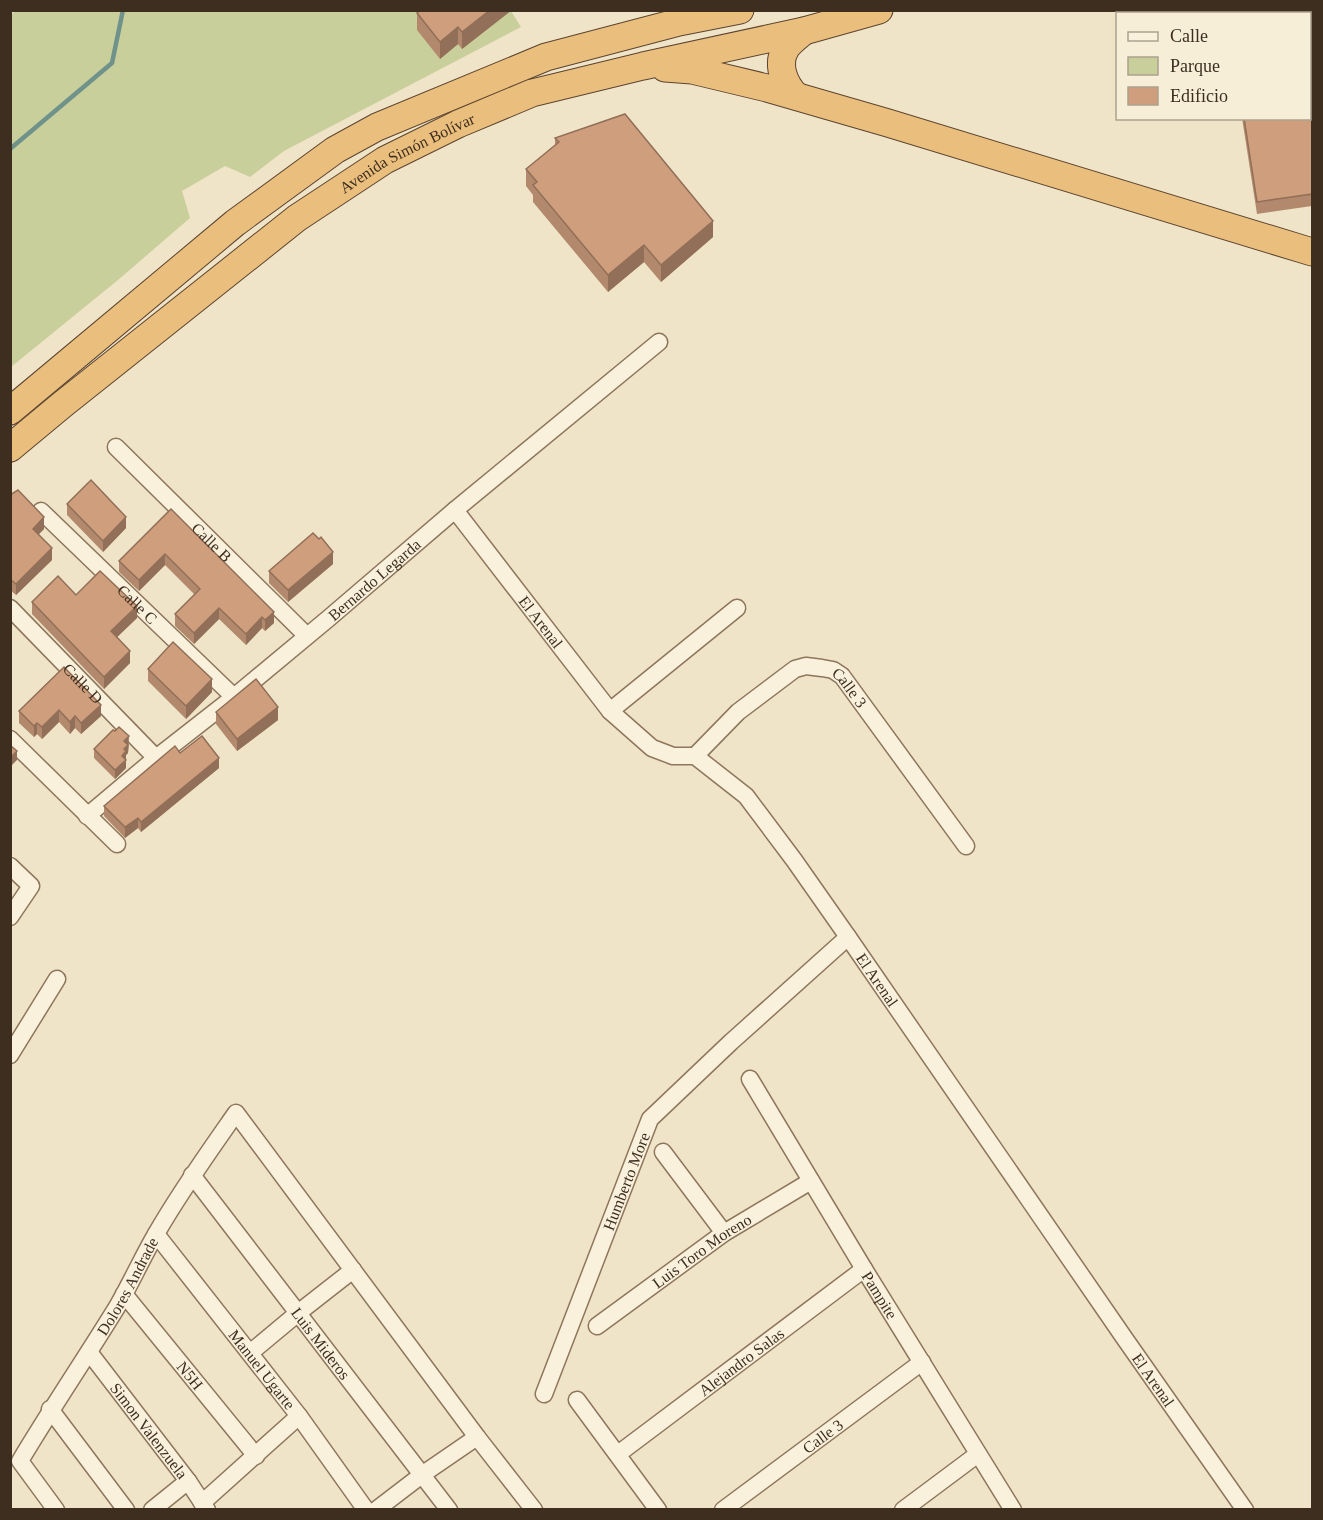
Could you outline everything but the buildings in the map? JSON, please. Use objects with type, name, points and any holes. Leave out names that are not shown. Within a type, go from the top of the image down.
[{"type":"highway","name":"Avenida Simón Bolívar","points":[[10,411],[235,223],[335,150],[356,138],[377,127],[546,57],[679,22],[740,10]]},
{"type":"highway","name":"Avenida Simón Bolívar","points":[[10,448],[297,218],[385,160],[458,124],[532,93],[804,31],[879,10]]},
{"type":"highway","points":[[796,96],[786,84],[782,61],[787,47],[804,31]]},
{"type":"highway","points":[[643,66],[692,70],[796,96],[1312,252]]},
{"type":"street","name":"Bernardo Legarda","points":[[87,816],[234,697],[455,510],[659,342]]},
{"type":"street","name":"Calle B","points":[[116,447],[307,636]]},
{"type":"street","name":"El Arenal","points":[[455,510],[610,711],[651,748],[673,756],[695,756],[746,796],[848,937],[1131,1348],[1245,1509]]},
{"type":"street","name":"Calle C","points":[[41,511],[234,697]]},
{"type":"street","name":"Calle D","points":[[10,608],[156,758]]},
{"type":"street","points":[[610,711],[736,608]]},
{"type":"street","name":"Calle 3","points":[[695,756],[738,712],[795,669],[806,666],[833,670],[843,676],[966,846]]},
{"type":"street","points":[[10,739],[117,844]]},
{"type":"street","points":[[10,866],[31,886],[10,917]]},
{"type":"street","name":"Humberto More","points":[[544,1394],[650,1119],[731,1042],[848,937]]},
{"type":"street","points":[[10,1055],[54,983]]},
{"type":"street","name":"Pampite","points":[[750,1079],[864,1269],[1013,1509]]},
{"type":"street","name":"Dolores Andrade","points":[[56,1509],[20,1461],[50,1409],[89,1352],[124,1294],[156,1234],[192,1175],[236,1113],[353,1270]]},
{"type":"street","points":[[663,1152],[723,1233]]},
{"type":"street","name":"Luis Mideros","points":[[192,1175],[449,1509]]},
{"type":"street","name":"Luis Toro Moreno","points":[[597,1326],[723,1233],[811,1181]]},
{"type":"street","name":"Manuel Ugarte","points":[[156,1234],[300,1416],[366,1509]]},
{"type":"street","name":"Alejandro Salas","points":[[618,1454],[864,1269]]},
{"type":"street","points":[[250,1353],[298,1312],[353,1270],[477,1437],[534,1509]]},
{"type":"street","name":"N5H","points":[[124,1294],[256,1456]]},
{"type":"street","name":"Simon Valenzuela","points":[[89,1352],[205,1506]]},
{"type":"street","name":"Calle 3","points":[[723,1509],[922,1362]]},
{"type":"street","points":[[577,1400],[658,1509]]},
{"type":"street","points":[[50,1409],[126,1509]]},
{"type":"street","points":[[205,1506],[300,1416]]},
{"type":"street","points":[[376,1509],[477,1437]]},
{"type":"street","points":[[903,1509],[978,1454]]},
{"type":"street","points":[[152,1509],[188,1481]]},
{"type":"green space","points":[[15,11],[511,11],[521,27],[284,151],[250,177],[225,166],[182,191],[190,218],[11,367],[10,16]]},
{"type":"waterway","points":[[10,149],[112,63],[123,10]]}]
